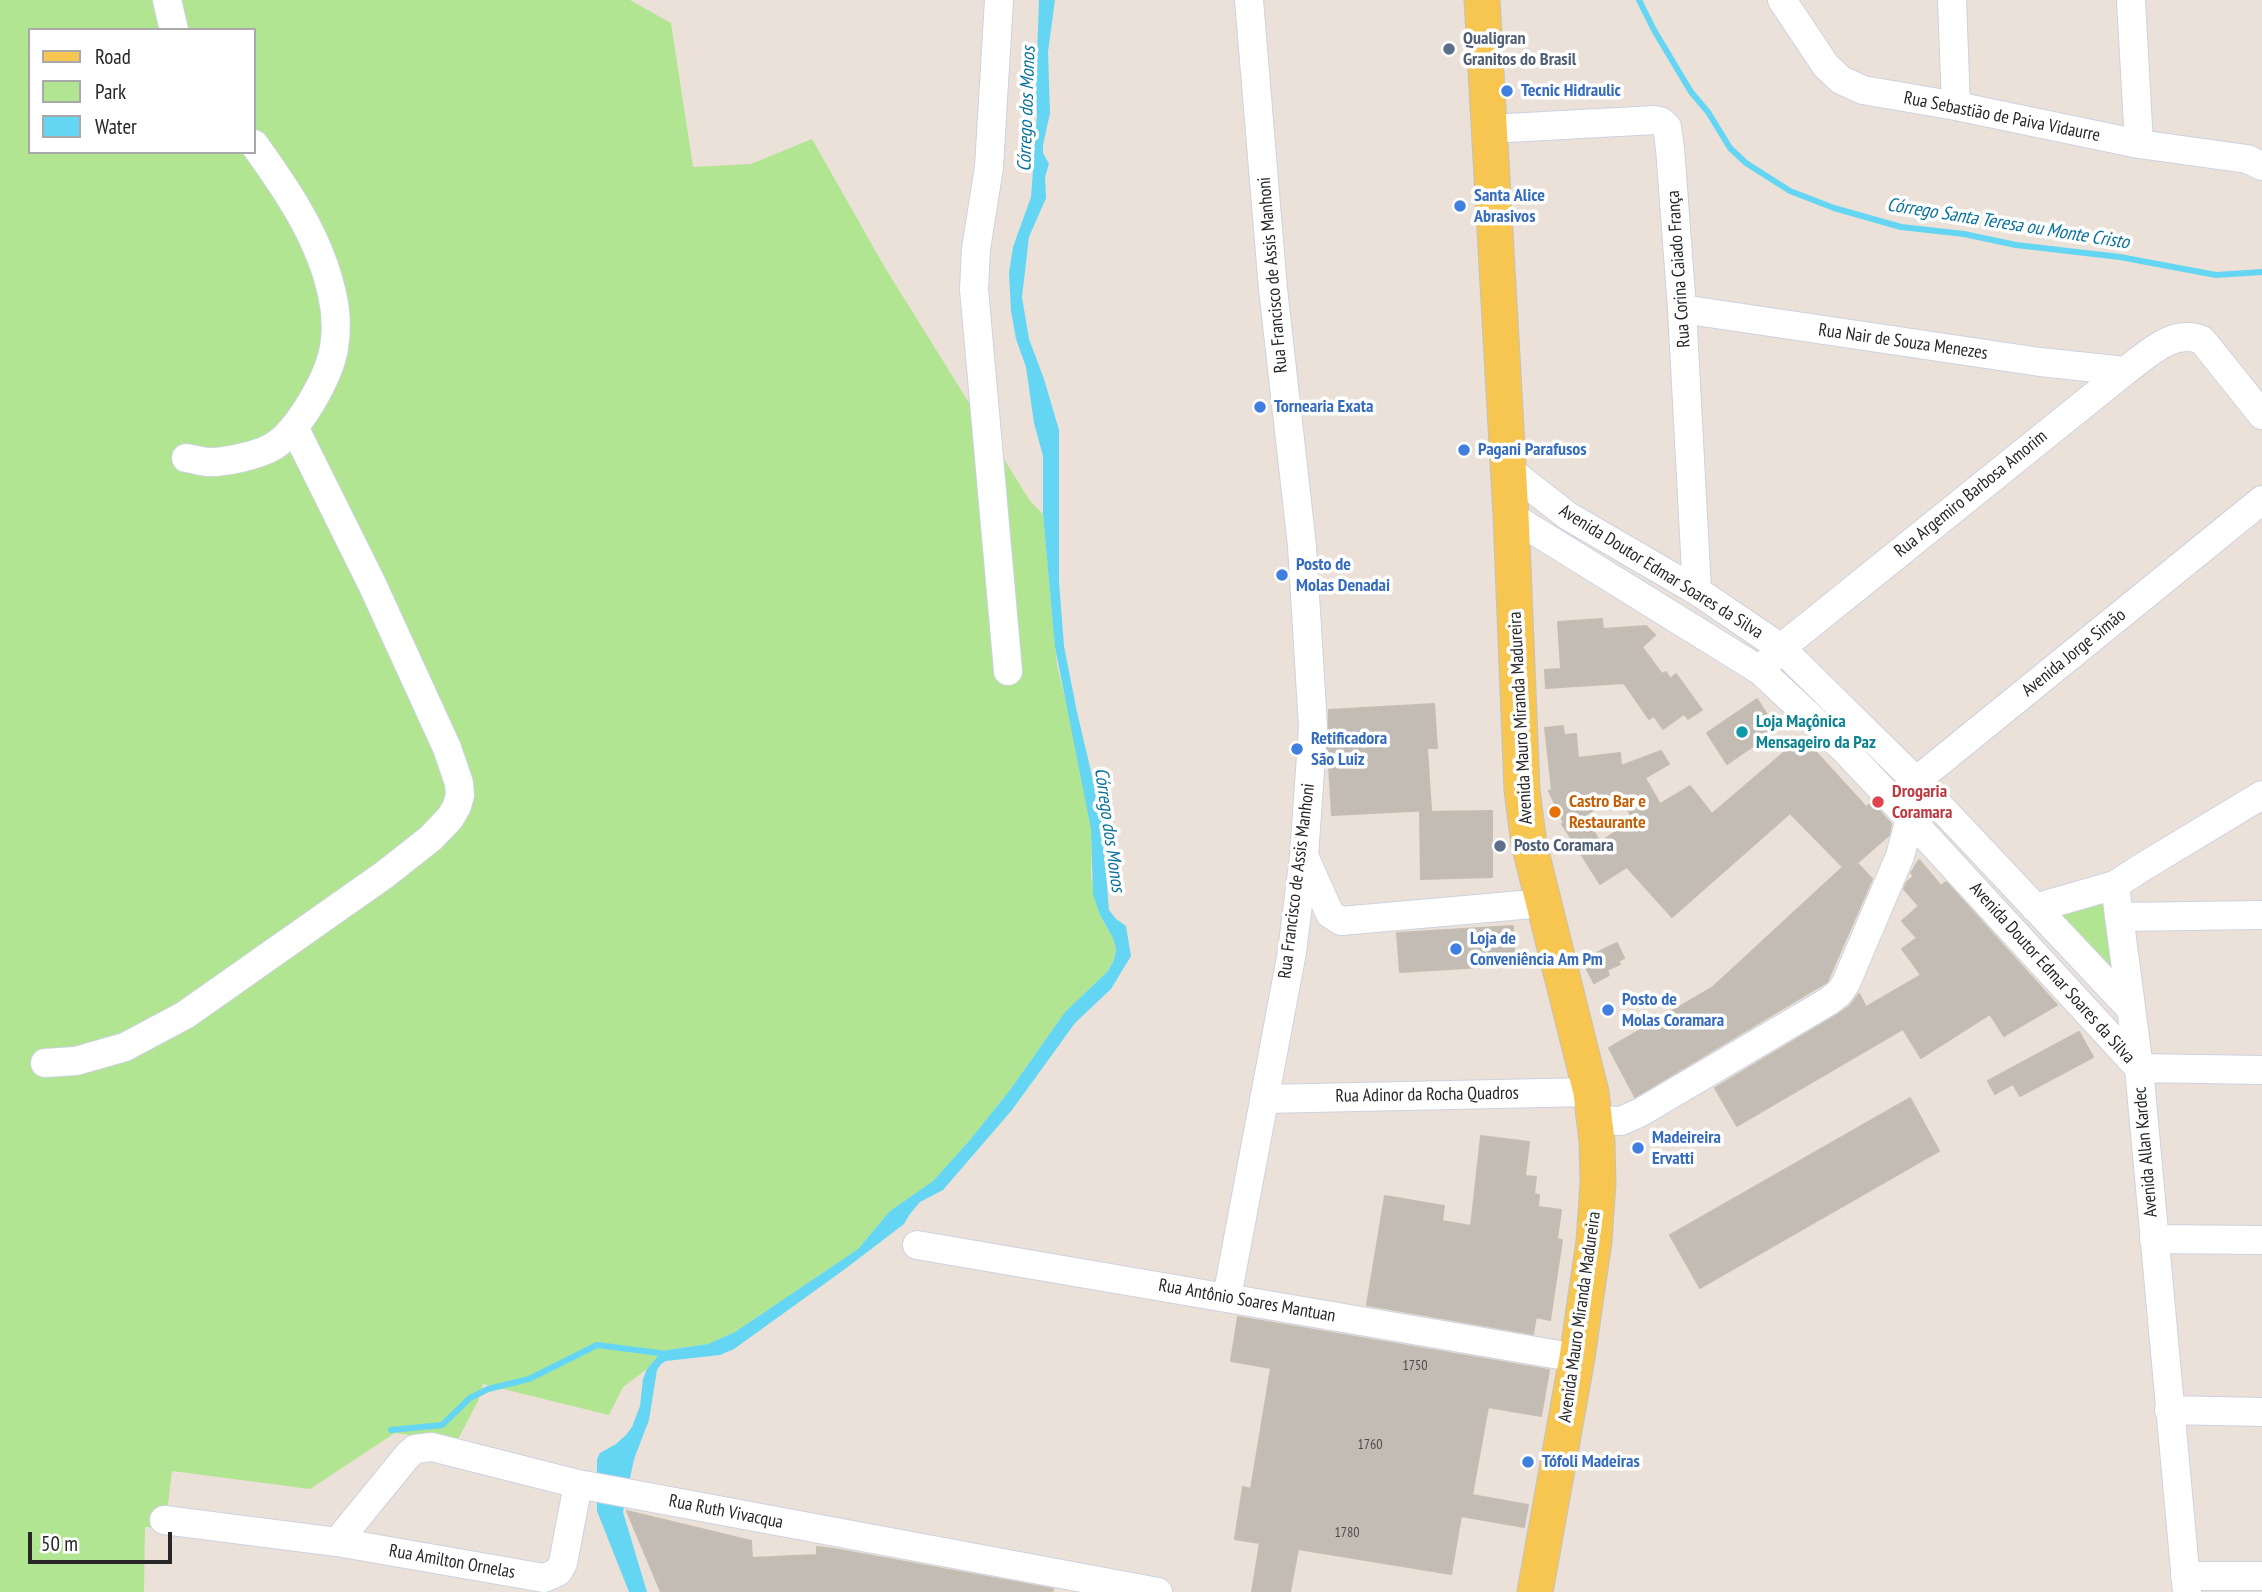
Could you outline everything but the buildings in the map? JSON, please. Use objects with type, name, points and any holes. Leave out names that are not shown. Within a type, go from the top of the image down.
[{"type":"main road","name":"Avenida Mauro Miranda Madureira","points":[[1482,0],[1511,516],[1522,790],[1529,844],[1593,1106],[1598,1183],[1594,1241],[1577,1357],[1535,1592]]},
{"type":"street","points":[[167,0],[174,28]]},
{"type":"street","points":[[999,0],[990,156],[976,249],[974,289],[1008,671]]},
{"type":"street","name":"Rua Francisco de Assis Manhoni","points":[[1227,1297],[1292,952],[1304,856],[1313,727],[1302,546],[1273,289],[1249,0]]},
{"type":"street","name":"Rua Sebastião de Paiva Vidaurre","points":[[1782,0],[1826,66],[1842,80],[1863,90],[1956,106],[2139,144],[2247,159],[2262,166]]},
{"type":"street","points":[[1952,0],[1956,106]]},
{"type":"street","points":[[2131,0],[2139,144]]},
{"type":"street","name":"Rua Corina Caiado França","points":[[1489,129],[1655,120],[1667,127],[1682,309],[1697,591]]},
{"type":"street","points":[[186,458],[209,462],[251,455],[274,446],[295,427],[326,372],[334,349],[336,318],[326,268],[298,210],[256,147]]},
{"type":"street","name":"Rua Nair de Souza Menezes","points":[[1682,309],[2040,362],[2124,371]]},
{"type":"street","name":"Rua Argemiro Barbosa Amorim","points":[[1760,671],[1780,648],[2124,371],[2168,340],[2180,336],[2202,341],[2262,415]]},
{"type":"street","points":[[45,1063],[76,1061],[125,1047],[185,1014],[384,874],[431,838],[450,818],[457,806],[459,783],[447,748],[372,584],[295,427]]},
{"type":"street","name":"Avenida Doutor Edmar Soares da Silva","points":[[1508,470],[1568,516],[1697,591],[1780,648],[1916,781],[2129,1007]]},
{"type":"street","name":"Avenida Jorge Simão","points":[[1916,781],[2262,500]]},
{"type":"street","name":"Avenida Doutor Edmar Soares da Silva","points":[[1511,516],[1760,671],[1843,748],[2139,1068]]},
{"type":"street","points":[[1910,819],[1916,781]]},
{"type":"street","points":[[2035,908],[2115,886],[2141,867],[2262,795]]},
{"type":"street","name":"Rua Adinor da Rocha Quadros","points":[[1264,1099],[1593,1106],[1621,1121],[1641,1112],[1839,993],[1846,983],[1900,856],[1910,819]]},
{"type":"street","points":[[1304,856],[1320,897],[1330,914],[1341,921],[1544,902]]},
{"type":"street","name":"Avenida Doutor Edmar Soares da Silva","points":[[1965,878],[1986,857]]},
{"type":"street","name":"Avenida Allan Kardec","points":[[2115,886],[2139,1068],[2186,1584]]},
{"type":"street","points":[[2119,917],[2262,915]]},
{"type":"street","points":[[2139,1068],[2262,1070]]},
{"type":"street","points":[[2154,1238],[2262,1240]]},
{"type":"street","name":"Rua Antônio Soares Mantuan","points":[[917,1245],[1577,1357]]},
{"type":"street","points":[[2169,1410],[2262,1412]]},
{"type":"street","name":"Rua Ruth Vivacqua","points":[[337,1542],[408,1455],[415,1449],[432,1447],[585,1485],[1158,1592]]},
{"type":"street","name":"Rua Amilton Ornelas","points":[[164,1520],[337,1542],[544,1578],[558,1572],[563,1563],[585,1485]]},
{"type":"street","points":[[2186,1584],[2262,1576]]},
{"type":"green space","points":[[0,0],[630,0],[671,23],[693,167],[751,164],[812,139],[884,266],[1030,501],[1043,514],[1057,665],[1076,743],[1092,829],[1091,877],[1100,915],[1113,938],[1116,949],[1114,960],[1108,971],[1065,1012],[1010,1090],[969,1141],[933,1181],[890,1211],[858,1249],[735,1332],[708,1344],[667,1350],[658,1356],[647,1369],[623,1387],[609,1415],[483,1384],[478,1401],[457,1441],[395,1433],[310,1489],[172,1471],[165,1528],[145,1527],[144,1592],[0,1592]]},
{"type":"green space","points":[[2106,897],[2114,971],[2057,913]]},
{"type":"water","points":[[1039,0],[1055,0],[1048,52],[1050,113],[1043,145],[1043,153],[1049,164],[1045,177],[1046,198],[1029,237],[1022,297],[1029,339],[1059,430],[1059,582],[1064,646],[1101,814],[1109,910],[1126,926],[1131,956],[1111,989],[1075,1023],[1012,1110],[943,1190],[920,1202],[904,1224],[734,1349],[720,1355],[666,1361],[661,1364],[657,1370],[649,1420],[634,1459],[623,1512],[647,1592],[629,1592],[597,1511],[597,1459],[600,1453],[616,1444],[632,1427],[640,1406],[647,1369],[667,1350],[708,1344],[735,1332],[858,1249],[890,1211],[933,1181],[969,1141],[1010,1090],[1065,1012],[1108,971],[1114,960],[1116,949],[1113,938],[1100,915],[1093,894],[1091,829],[1055,647],[1043,514],[1043,456],[1034,423],[1026,367],[1016,339],[1011,311],[1009,273],[1013,247],[1031,197],[1037,115]]},
{"type":"waterway","name":"Córrego Santa Teresa ou Monte Cristo","points":[[1639,0],[1691,92],[1708,112],[1730,148],[1746,163],[1790,191],[1834,208],[1901,227],[1964,234],[2016,245],[2120,257],[2216,275],[2262,272]]},
{"type":"waterway","points":[[391,1430],[442,1425],[470,1398],[488,1389],[529,1379],[597,1345],[667,1354]]},
{"type":"place","name":"Qualigran Granitos do Brasil","points":[[1449,49]]},
{"type":"place","name":"Tecnic Hidraulic","points":[[1507,91]]},
{"type":"place","name":"Santa Alice Abrasivos","points":[[1460,206]]},
{"type":"place","name":"Tornearia Exata","points":[[1260,407]]},
{"type":"place","name":"Pagani Parafusos","points":[[1464,450]]},
{"type":"place","name":"Posto de Molas Denadai","points":[[1282,575]]},
{"type":"place","name":"Loja Maçônica Mensageiro da Paz","points":[[1742,732]]},
{"type":"place","name":"Retificadora São Luiz","points":[[1297,749]]},
{"type":"place","name":"Drogaria Coramara","points":[[1878,802]]},
{"type":"place","name":"Castro Bar e Restaurante","points":[[1555,812]]},
{"type":"place","name":"Posto Coramara","points":[[1500,846]]},
{"type":"place","name":"Loja de Conveniência Am Pm","points":[[1456,949]]},
{"type":"place","name":"Posto de Molas Coramara","points":[[1608,1010]]},
{"type":"place","name":"Madeireira Ervatti","points":[[1638,1148]]},
{"type":"place","name":"Tófoli Madeiras","points":[[1528,1462]]},
{"type":"water label","name":"Córrego dos Monos","points":[[1027,109]]},
{"type":"water label","name":"Córrego dos Monos","points":[[1109,830]]}]
